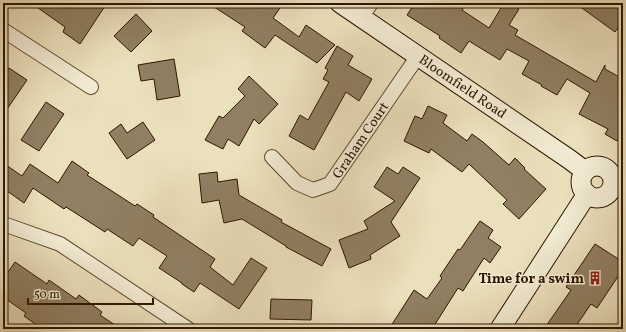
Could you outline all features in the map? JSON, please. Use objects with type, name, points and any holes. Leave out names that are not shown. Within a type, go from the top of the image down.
[{"type":"street","name":"Bloomfield Road","points":[[340,3],[366,10],[418,56],[585,171]]},
{"type":"street","points":[[3,30],[91,87]]},
{"type":"street","name":"Graham Court","points":[[272,157],[297,183],[313,190],[330,184],[418,56]]},
{"type":"street","points":[[596,166],[607,171],[610,174],[617,193],[600,198],[595,198],[587,194],[581,186],[582,176],[585,171],[596,166]]},
{"type":"street","points":[[500,329],[587,194]]},
{"type":"street","points":[[3,224],[60,244],[188,329]]},
{"type":"building","points":[[31,3],[107,3],[80,44],[63,32],[65,27]]},
{"type":"building","points":[[208,3],[273,3],[280,8],[273,18],[299,37],[306,25],[335,45],[317,63],[275,35],[265,48],[242,31],[245,27]]},
{"type":"building","points":[[415,3],[466,3],[462,10],[489,28],[504,3],[510,3],[519,9],[509,25],[518,30],[515,35],[596,82],[605,65],[605,69],[623,79],[623,131],[617,141],[605,134],[608,129],[579,114],[590,93],[567,79],[557,95],[522,74],[529,61],[507,49],[500,60],[469,41],[461,53],[439,38],[440,36],[407,15]]},
{"type":"building","points":[[575,3],[623,3],[623,21],[615,32]]},
{"type":"building","points":[[136,14],[152,31],[131,52],[114,36]]},
{"type":"building","points":[[337,46],[353,56],[348,65],[372,79],[359,101],[346,92],[314,150],[289,136],[300,115],[308,120],[329,82],[323,79],[328,70],[325,68]]},
{"type":"building","points":[[174,59],[180,96],[157,100],[154,79],[141,81],[138,65]]},
{"type":"building","points":[[9,68],[27,80],[3,115],[3,76]]},
{"type":"building","points":[[249,76],[278,104],[259,124],[254,119],[239,146],[228,139],[223,149],[205,140],[219,116],[223,118],[245,96],[238,89]]},
{"type":"building","points":[[46,102],[64,114],[39,151],[21,140]]},
{"type":"building","points":[[428,106],[447,115],[443,123],[467,141],[472,134],[509,165],[515,158],[525,168],[524,169],[546,189],[519,219],[503,204],[507,200],[469,164],[462,172],[431,149],[429,153],[404,141],[415,116],[422,119]]},
{"type":"building","points":[[143,122],[155,140],[127,159],[109,133],[121,124],[127,133]]},
{"type":"building","points":[[72,161],[89,173],[87,175],[135,206],[137,204],[154,215],[153,217],[215,259],[210,267],[233,285],[251,258],[267,268],[239,309],[200,283],[194,292],[159,268],[167,256],[139,238],[133,246],[107,229],[105,232],[66,207],[64,209],[33,188],[24,203],[3,188],[3,163],[22,176],[30,164],[58,183]]},
{"type":"building","points":[[387,167],[398,174],[403,167],[420,178],[391,222],[400,236],[370,255],[371,259],[349,268],[339,240],[368,229],[364,221],[395,201],[374,187]]},
{"type":"building","points":[[217,172],[218,182],[237,179],[239,195],[282,220],[281,222],[331,249],[322,266],[286,247],[242,219],[224,223],[219,200],[202,203],[199,174]]},
{"type":"building","points":[[480,221],[493,230],[488,238],[501,247],[490,263],[484,258],[463,291],[458,288],[432,329],[389,329],[414,290],[427,299],[442,278],[440,276],[458,249],[460,250]]},
{"type":"building","name":"Time for a swim","points":[[595,244],[623,262],[623,269],[597,308],[591,304],[574,329],[544,329],[571,290],[566,287]]},
{"type":"building","points":[[15,262],[47,284],[49,280],[76,299],[79,295],[102,312],[100,315],[121,329],[42,329],[24,316],[26,313],[3,297],[3,268],[8,272]]},
{"type":"building","points":[[271,299],[312,300],[311,320],[270,319]]},
{"type":"place","name":"Time for a swim","points":[[595,278]]}]
